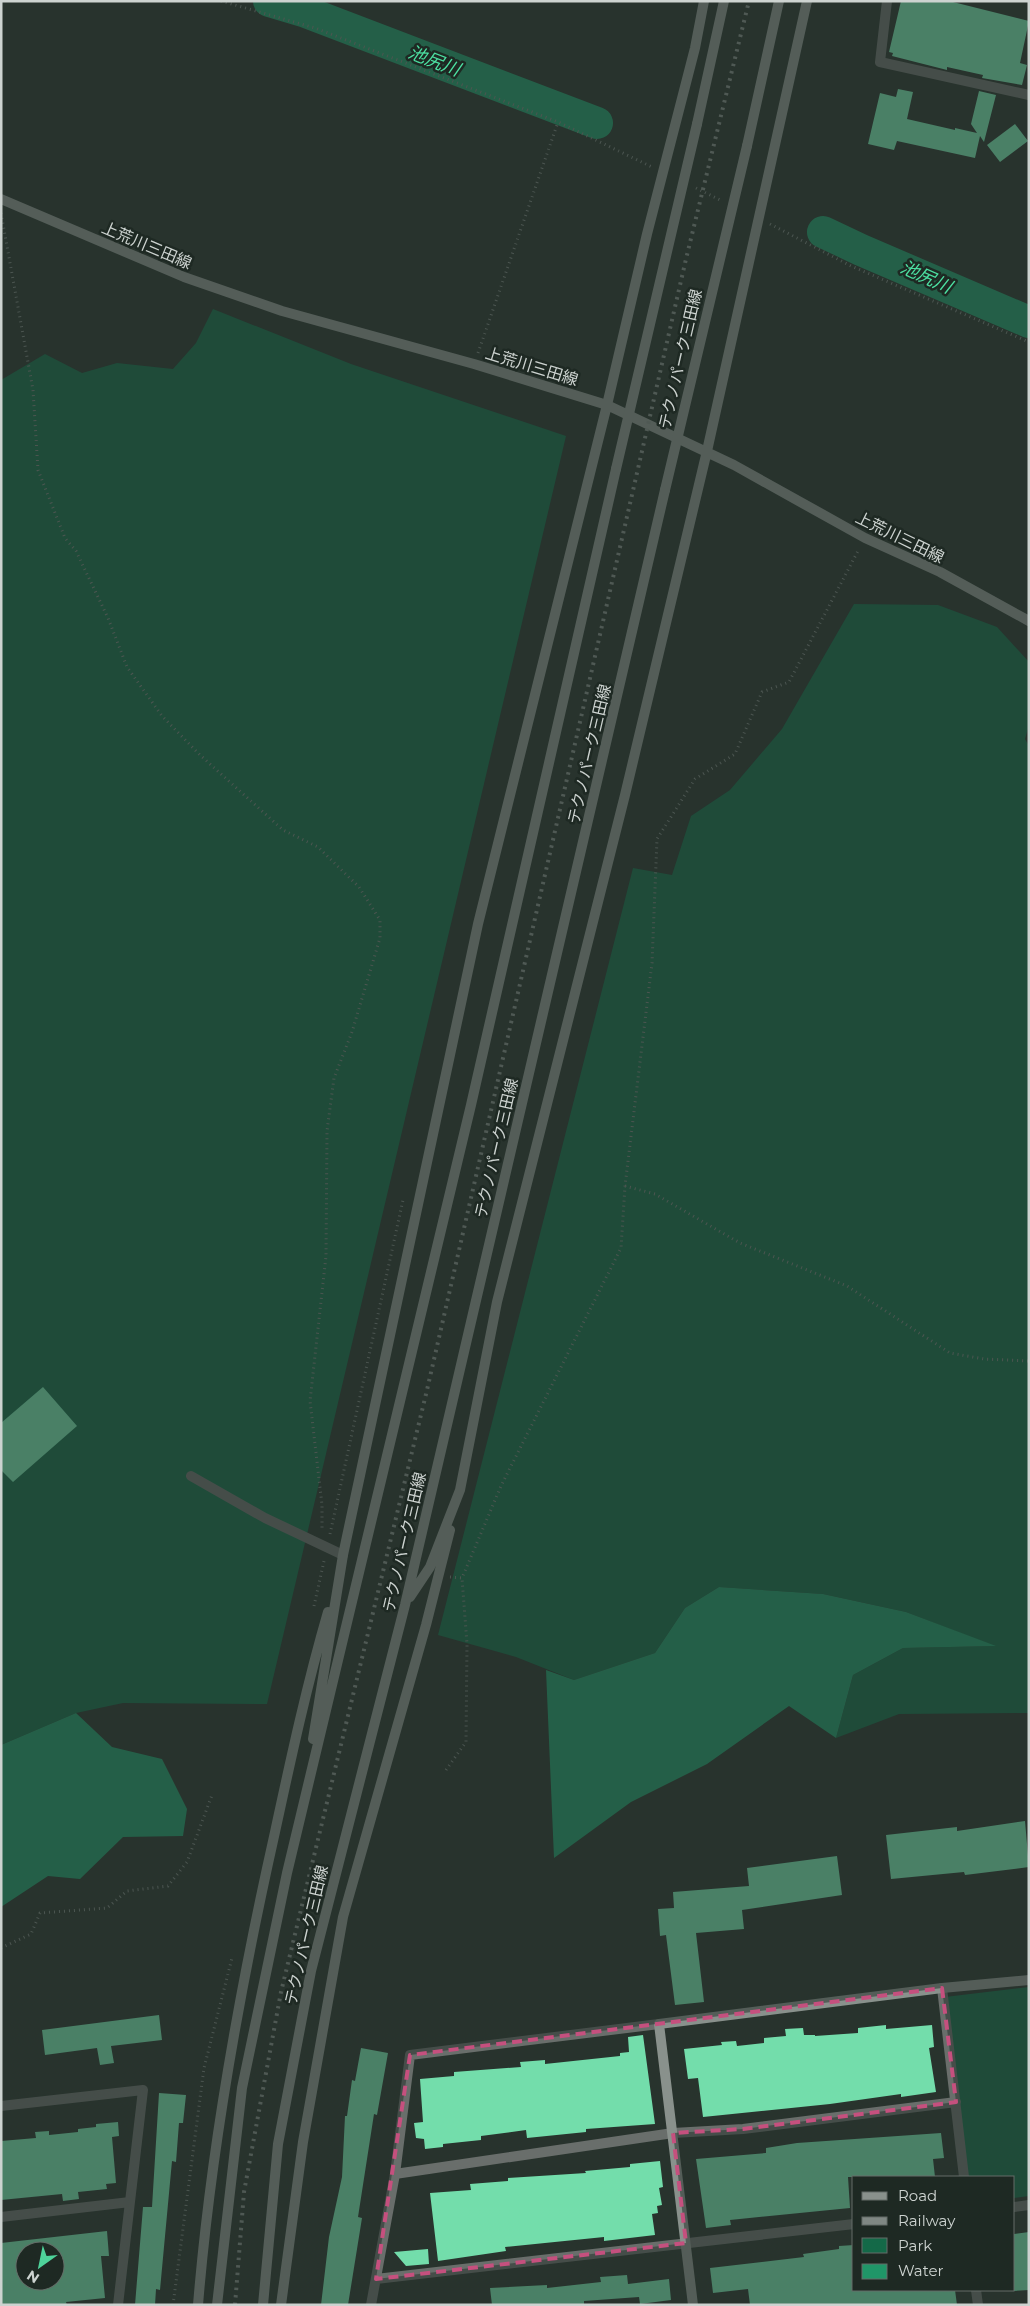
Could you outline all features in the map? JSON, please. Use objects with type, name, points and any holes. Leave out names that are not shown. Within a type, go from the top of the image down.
[{"type":"main road","points":[[300,1819],[343,1555],[478,924],[695,48],[704,1]]},
{"type":"main road","name":"テクノパーク三田線","points":[[217,2305],[242,2088],[300,1819],[471,1105],[724,1]]},
{"type":"main road","name":"テクノパーク三田線","points":[[263,2305],[278,2144],[311,1971],[405,1605],[747,146],[779,1]]},
{"type":"main road","points":[[281,2305],[303,2142],[343,1917],[438,1577],[460,1490],[497,1302],[625,795],[707,451],[807,1]]},
{"type":"main road","name":"上荒川三田線","points":[[1,199],[184,278],[282,310],[474,364],[607,405],[707,451],[865,538],[940,572],[1029,621]]},
{"type":"main road","points":[[405,1605],[430,1567],[460,1490]]},
{"type":"main road","points":[[198,2305],[217,2142],[233,2034],[259,1901],[311,1670],[341,1568]]},
{"type":"main road","points":[[693,2305],[659,2024],[942,1988],[1029,1980]]},
{"type":"street","points":[[886,1],[880,62],[1029,95]]},
{"type":"street","points":[[191,1476],[266,1518],[343,1555]]},
{"type":"street","points":[[942,1988],[964,2176]]},
{"type":"street","points":[[371,2305],[395,2174],[410,2054],[659,2024]]},
{"type":"street","points":[[1,2106],[143,2090],[118,2305]]},
{"type":"street","points":[[395,2174],[673,2134],[743,2129],[956,2102]]},
{"type":"street","points":[[1,2217],[130,2202]]},
{"type":"street","points":[[1015,2207],[1029,2205]]},
{"type":"street","points":[[376,2279],[852,2224]]},
{"type":"street","points":[[976,2291],[978,2305]]},
{"type":"path","points":[[221,1],[315,28],[558,122],[663,172]]},
{"type":"path","points":[[474,364],[558,122]]},
{"type":"path","points":[[689,185],[723,201]]},
{"type":"path","points":[[1,213],[34,390],[38,470],[65,538],[76,551],[108,618],[126,667],[162,716],[200,755],[283,830],[318,847],[359,887],[380,920],[380,938],[352,1032],[334,1078],[327,1131],[326,1256],[310,1401],[325,1547]]},
{"type":"path","points":[[758,218],[851,266],[1029,342]]},
{"type":"path","points":[[446,1770],[466,1742],[467,1644],[462,1578],[501,1486],[622,1248],[625,1186],[652,963],[657,839],[695,779],[735,754],[762,692],[789,682],[865,538]]},
{"type":"path","points":[[625,1186],[655,1194],[740,1243],[847,1286],[950,1353],[984,1359],[1029,1361]]},
{"type":"path","points":[[438,1577],[462,1578]]},
{"type":"path","points":[[1,1948],[31,1934],[40,1912],[107,1908],[127,1891],[168,1886],[187,1862],[212,1795]]},
{"type":"highlighted area","points":[[942,1988],[956,2102],[743,2129],[673,2133],[686,2243],[376,2279],[410,2055]]},
{"type":"green space","points":[[213,309],[351,364],[566,436],[267,1704],[123,1703],[76,1713],[1,1745],[1,380],[45,354],[82,373],[117,363],[173,369],[196,343]]},
{"type":"green space","points":[[854,604],[938,605],[997,627],[1029,662],[1029,725],[1025,739],[1029,746],[1029,1713],[899,1714],[836,1738],[853,1675],[903,1648],[994,1646],[906,1612],[823,1594],[719,1587],[685,1608],[655,1653],[574,1680],[516,1657],[438,1635],[633,868],[672,875],[691,816],[730,790],[782,729]]},
{"type":"green space","points":[[1029,1987],[1029,2196],[1015,2198],[1015,2176],[968,2176],[945,1997]]},
{"type":"water","points":[[719,1587],[823,1594],[906,1612],[996,1646],[903,1648],[853,1675],[836,1738],[789,1706],[707,1764],[631,1802],[554,1858],[546,1670],[574,1680],[655,1653],[685,1608]]},
{"type":"water","points":[[76,1713],[112,1747],[162,1759],[187,1809],[183,1836],[123,1837],[80,1879],[48,1876],[1,1907],[1,1745]]},
{"type":"building","points":[[901,1],[949,1],[1029,21],[1020,63],[1027,65],[1022,85],[982,78],[983,75],[947,67],[947,70],[892,56],[893,53],[889,52]]},
{"type":"building","points":[[898,89],[913,92],[907,119],[977,133],[971,124],[979,91],[996,95],[984,142],[980,136],[975,158],[897,141],[894,150],[868,144],[880,93],[896,97]]},
{"type":"building","points":[[1015,124],[1028,141],[1000,162],[987,145]]},
{"type":"building","points":[[43,1387],[77,1426],[13,1482],[1,1470],[1,1423]]},
{"type":"building","points":[[1025,1821],[1029,1867],[965,1875],[964,1872],[891,1879],[886,1835],[957,1827],[957,1831]]},
{"type":"building","points":[[837,1856],[842,1895],[742,1910],[744,1929],[696,1933],[704,2002],[675,2005],[666,1935],[660,1936],[658,1909],[674,1908],[673,1892],[749,1886],[747,1868]]},
{"type":"building","points":[[159,2015],[162,2040],[111,2046],[114,2063],[100,2065],[97,2048],[45,2055],[42,2030]]},
{"type":"building","points":[[886,2025],[886,2029],[932,2025],[934,2047],[929,2048],[936,2092],[901,2097],[901,2094],[830,2104],[703,2117],[698,2078],[688,2079],[684,2049],[722,2045],[721,2042],[736,2041],[737,2046],[764,2043],[764,2038],[786,2036],[785,2029],[803,2028],[804,2035],[815,2036],[858,2033],[858,2028]]},
{"type":"building","points":[[643,2035],[655,2124],[586,2129],[586,2132],[527,2138],[526,2130],[481,2136],[481,2140],[443,2144],[443,2147],[425,2149],[424,2139],[416,2138],[414,2123],[423,2122],[420,2079],[454,2076],[454,2072],[521,2067],[520,2062],[545,2060],[545,2064],[620,2056],[620,2053],[629,2052],[628,2037]]},
{"type":"building","points":[[361,2048],[388,2053],[377,2115],[374,2114],[358,2217],[362,2218],[348,2305],[321,2305],[329,2237],[342,2177],[345,2116],[347,2116],[352,2080],[355,2081]]},
{"type":"building","points":[[159,2093],[186,2095],[183,2123],[179,2123],[176,2162],[172,2161],[160,2290],[156,2289],[155,2305],[135,2305],[143,2207],[152,2207]]},
{"type":"building","points":[[118,2122],[119,2136],[112,2137],[116,2183],[106,2184],[107,2189],[78,2192],[79,2199],[63,2201],[62,2194],[1,2200],[1,2141],[36,2138],[35,2132],[49,2131],[49,2135],[78,2132],[78,2129],[96,2127],[96,2124]]},
{"type":"building","points":[[941,2133],[944,2158],[933,2159],[935,2176],[848,2177],[850,2208],[730,2220],[731,2225],[706,2228],[696,2159],[766,2153],[766,2148],[797,2143]]},
{"type":"building","points":[[660,2161],[663,2187],[659,2188],[662,2205],[657,2206],[658,2213],[652,2214],[655,2235],[604,2241],[604,2237],[505,2247],[506,2251],[438,2261],[430,2193],[471,2190],[470,2184],[508,2181],[508,2178],[586,2173],[585,2171],[630,2167],[630,2164]]},
{"type":"building","points":[[107,2231],[109,2256],[101,2256],[105,2298],[66,2302],[67,2305],[1,2305],[1,2243],[15,2241],[15,2291],[65,2291],[65,2241],[19,2241]]},
{"type":"building","points":[[1029,2232],[1029,2290],[1015,2291],[1015,2234]]},
{"type":"building","points":[[852,2245],[852,2291],[955,2291],[957,2305],[750,2305],[748,2289],[713,2293],[710,2268],[804,2257],[803,2254],[839,2249],[839,2246]]},
{"type":"building","points":[[428,2249],[429,2264],[406,2266],[394,2252]]},
{"type":"building","points":[[627,2275],[628,2284],[669,2279],[671,2300],[640,2304],[639,2297],[584,2301],[584,2305],[492,2305],[490,2288],[547,2285],[547,2288],[601,2282],[600,2277]]},
{"type":"waterway","name":"池尻川","points":[[269,1],[306,12],[597,123]]},
{"type":"waterway","name":"池尻川","points":[[823,232],[1029,322]]},
{"type":"railway","points":[[235,2305],[244,2192],[281,1992],[427,1390],[686,259],[749,1]]}]
